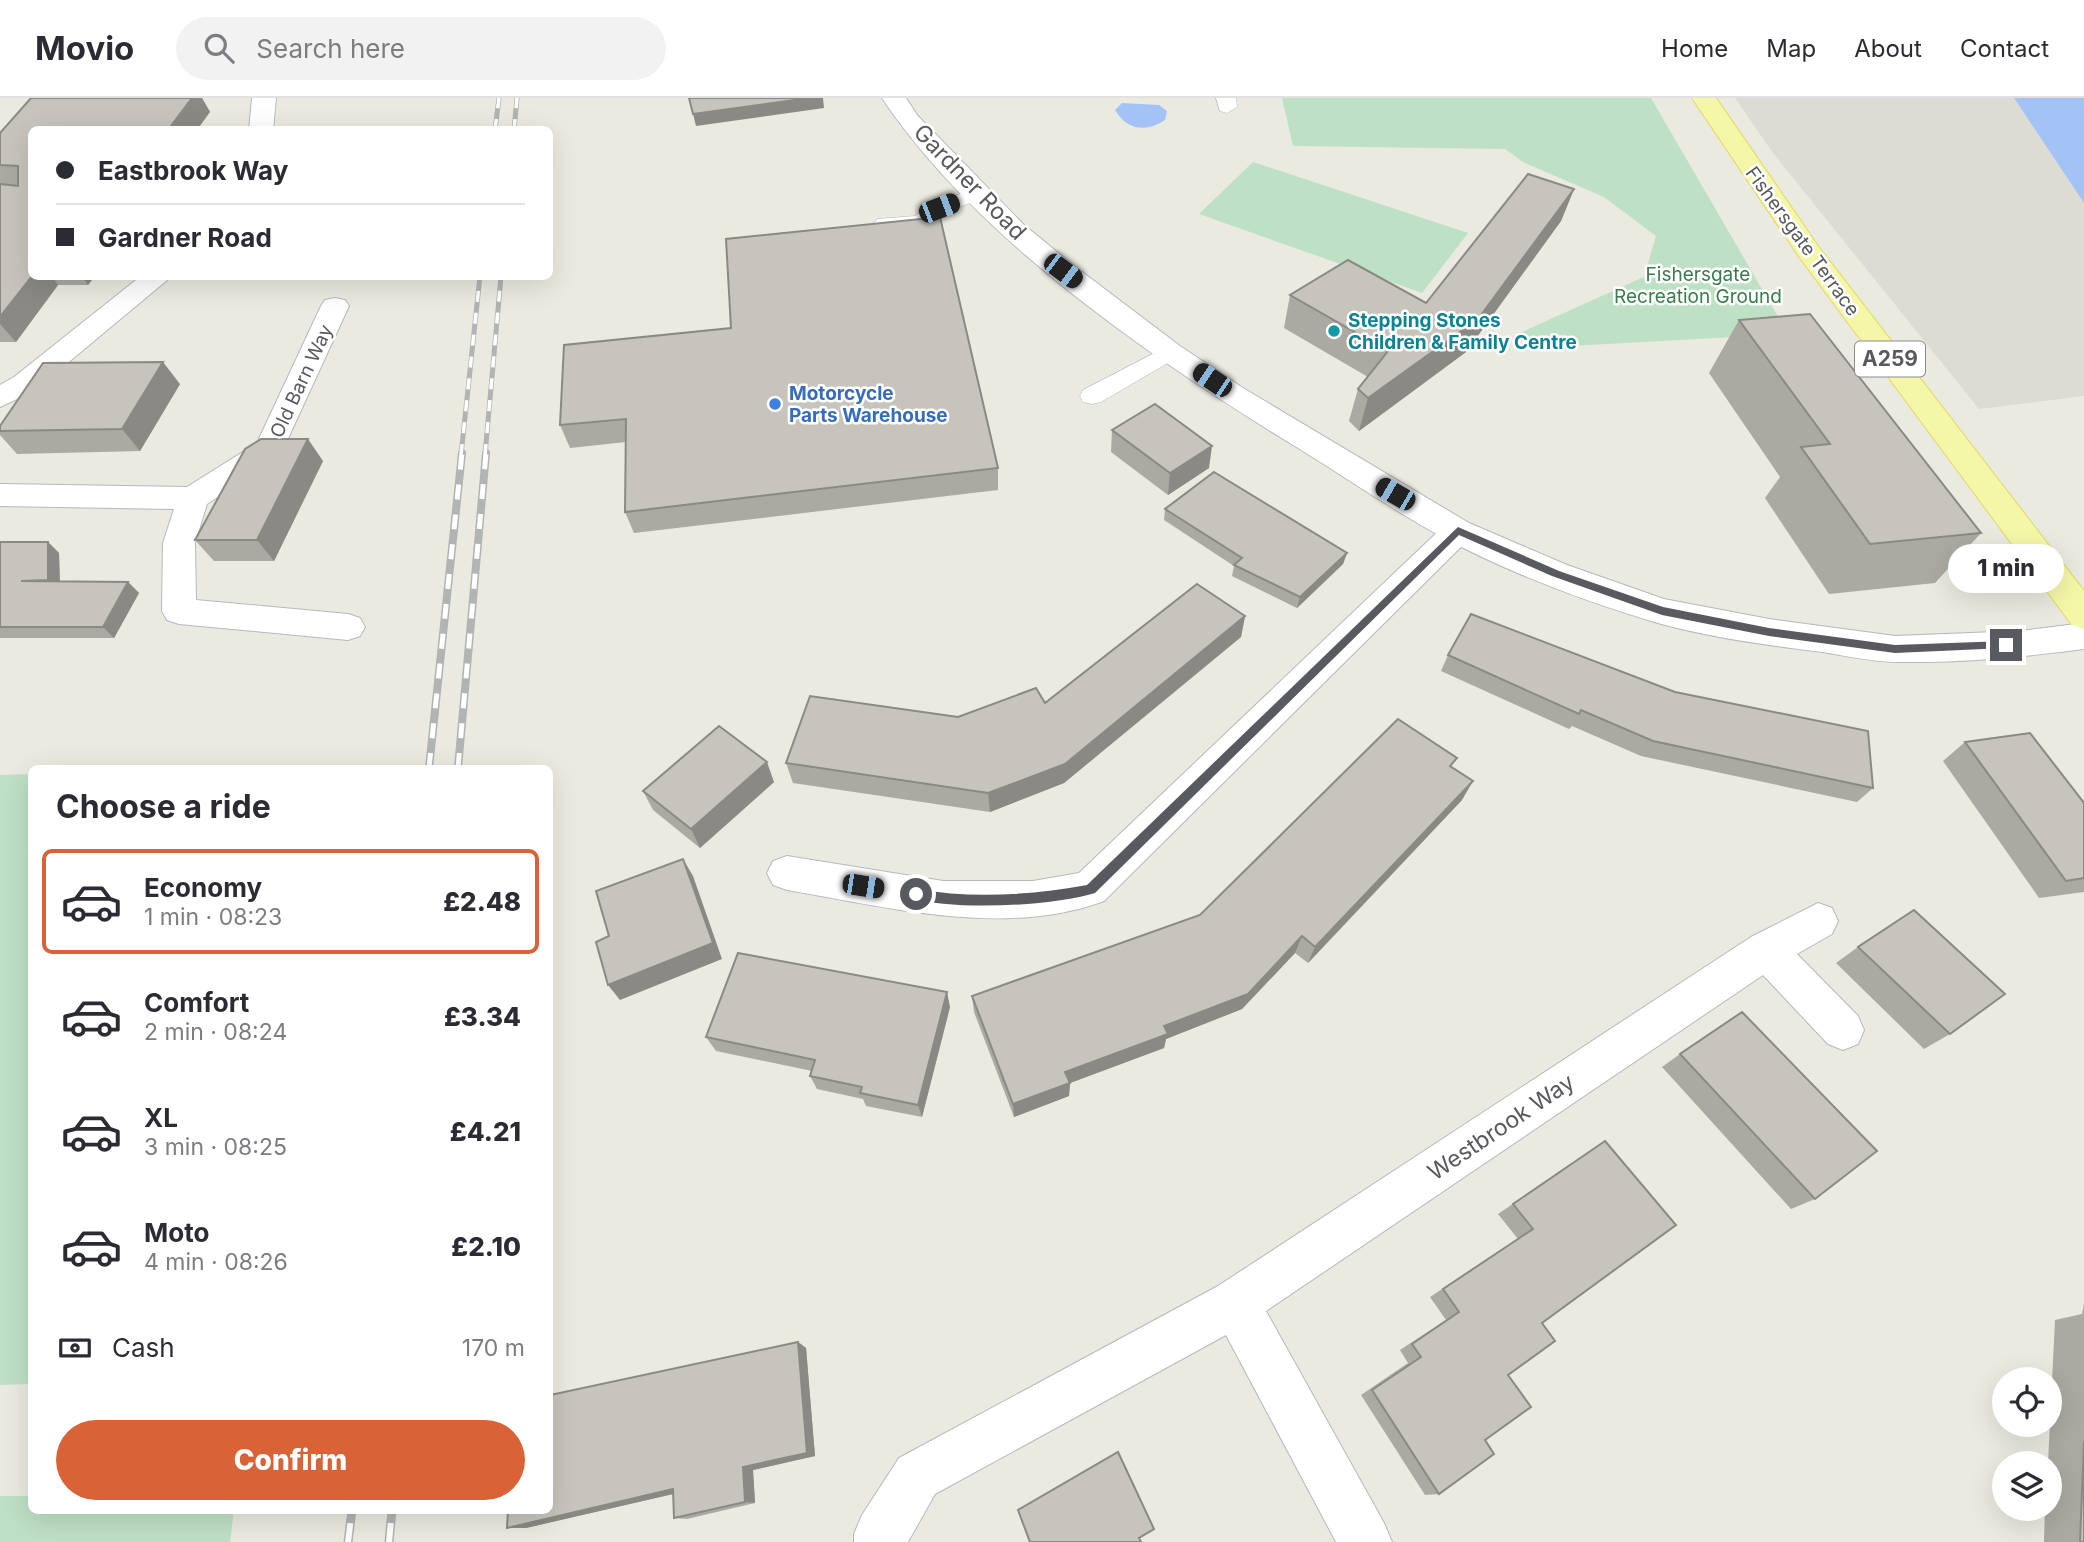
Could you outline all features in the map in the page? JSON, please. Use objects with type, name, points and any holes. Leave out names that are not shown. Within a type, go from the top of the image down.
[{"type":"main road","name":"Fishersgate Terrace","points":[[1704,98],[1809,252],[2084,616]]},
{"type":"street","points":[[261,126],[264,98]]},
{"type":"street","name":"Gardner Road","points":[[894,98],[909,120],[977,194],[1014,230],[1063,271],[1170,352],[1310,443],[1458,531],[1555,574],[1662,611],[1769,632],[1895,649],[2021,644],[2084,636]]},
{"type":"street","points":[[0,397],[24,384],[154,280]]},
{"type":"street","name":"Old Barn Way","points":[[193,498],[270,449],[335,306]]},
{"type":"street","points":[[0,495],[193,498],[179,543],[178,611],[348,627]]},
{"type":"street","points":[[787,873],[943,899],[1033,899],[1090,889],[1458,531]]},
{"type":"street","name":"Westbrook Way","points":[[881,1542],[881,1534],[917,1476],[1235,1303],[1766,950],[1818,921]]},
{"type":"street","points":[[1766,950],[1843,1030]]},
{"type":"street","points":[[1235,1303],[1365,1542]]},
{"type":"lane","points":[[885,225],[920,222],[939,208],[977,194]]},
{"type":"lane","points":[[1092,396],[1170,352]]},
{"type":"shaded area","points":[[1735,98],[2014,98],[2084,203],[2084,396],[1979,409],[1773,153]]},
{"type":"green space","name":"Fishersgate Recreation Ground","points":[[1282,98],[1651,98],[1788,334],[1533,348],[1513,336],[1644,277],[1656,236],[1604,197],[1523,162],[1505,149],[1293,146]]},
{"type":"green space","points":[[1253,162],[1468,233],[1422,293],[1199,214]]},
{"type":"green space","points":[[28,774],[28,1384],[0,1385],[0,775]]},
{"type":"green space","points":[[0,1496],[28,1496],[28,1514],[234,1514],[230,1542],[0,1542]]},
{"type":"water","points":[[2014,98],[2084,98],[2084,203]]},
{"type":"water","points":[[1122,103],[1159,105],[1167,111],[1165,120],[1144,128],[1131,125],[1115,110]]},
{"type":"building","points":[[31,98],[192,98],[171,126],[28,126],[29,280],[0,317],[0,184],[18,186],[18,166],[0,165],[0,133]]},
{"type":"building","points":[[689,98],[809,98],[693,114]]},
{"type":"building","points":[[1528,174],[1574,189],[1478,319],[1368,398],[1358,389],[1388,351],[1290,295],[1348,260],[1426,303]]},
{"type":"building","name":"Motorcycle Parts Warehouse","points":[[940,217],[998,468],[625,512],[626,419],[560,425],[564,345],[731,328],[726,239]]},
{"type":"building","points":[[1810,314],[1981,533],[1870,544],[1801,447],[1830,444],[1739,320]]},
{"type":"building","points":[[163,362],[122,429],[0,431],[0,426],[43,363]]},
{"type":"building","points":[[1155,404],[1212,446],[1170,473],[1112,430]]},
{"type":"building","points":[[261,439],[308,439],[257,540],[195,540],[245,449]]},
{"type":"building","points":[[1214,472],[1347,553],[1300,597],[1234,565],[1242,558],[1165,509]]},
{"type":"building","points":[[0,542],[48,542],[48,580],[21,581],[128,582],[103,627],[0,627]]},
{"type":"building","points":[[1197,584],[1245,616],[1065,764],[988,793],[786,763],[810,696],[958,717],[1036,688],[1045,703]]},
{"type":"building","points":[[1471,614],[1675,692],[1868,731],[1873,788],[1653,741],[1581,710],[1579,714],[1448,655]]},
{"type":"building","points":[[1398,719],[1457,758],[1450,766],[1473,781],[1315,947],[1302,936],[1248,994],[1164,1026],[1168,1034],[1065,1072],[1070,1083],[1013,1104],[972,996],[1200,915]]},
{"type":"building","points":[[719,726],[767,762],[691,829],[643,791]]},
{"type":"building","points":[[2030,733],[2084,803],[2084,878],[2066,881],[1965,742]]},
{"type":"building","points":[[683,859],[713,943],[608,985],[596,942],[609,936],[596,891]]},
{"type":"building","points":[[1914,910],[2005,994],[1950,1034],[1858,947]]},
{"type":"building","points":[[738,953],[947,992],[918,1105],[860,1093],[862,1087],[810,1076],[815,1060],[706,1037]]},
{"type":"building","points":[[1742,1012],[1877,1151],[1815,1199],[1680,1054]]},
{"type":"building","points":[[1605,1141],[1676,1225],[1542,1323],[1555,1341],[1508,1375],[1531,1407],[1485,1440],[1494,1454],[1439,1494],[1372,1390],[1421,1357],[1412,1344],[1459,1312],[1443,1289],[1533,1229],[1513,1204]]},
{"type":"building","points":[[798,1342],[807,1453],[743,1467],[745,1502],[674,1518],[673,1489],[507,1528],[508,1514],[553,1514],[553,1394]]},
{"type":"building","points":[[2084,1441],[2084,1542],[2080,1542]]},
{"type":"building","points":[[1118,1452],[1154,1529],[1139,1538],[1141,1542],[1030,1542],[1018,1510]]},
{"type":"railway","points":[[496,126],[499,98]]},
{"type":"railway","points":[[514,126],[517,98]]},
{"type":"railway","points":[[461,455],[480,280]]},
{"type":"railway","points":[[485,455],[501,280]]},
{"type":"railway","points":[[429,765],[462,453]]},
{"type":"railway","points":[[458,765],[486,453]]},
{"type":"railway","points":[[348,1542],[352,1514]]},
{"type":"railway","points":[[389,1542],[392,1514]]},
{"type":"place","name":"Stepping Stones Children & Family Centre","points":[[1334,331]]},
{"type":"place","name":"Motorcycle Parts Warehouse","points":[[775,404]]},
{"type":"route","points":[[916,894],[943,899],[1033,899],[1090,889],[1458,531],[1555,574],[1662,611],[1769,632],[1895,649],[2006,645]]}]
